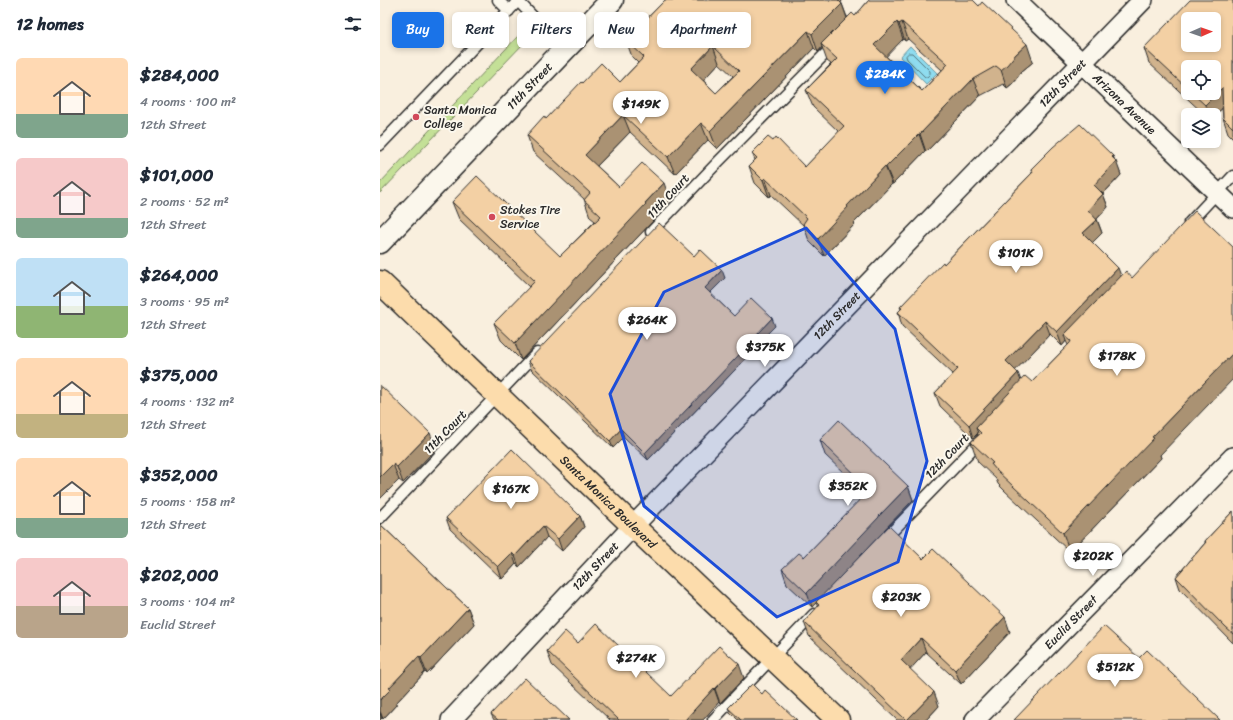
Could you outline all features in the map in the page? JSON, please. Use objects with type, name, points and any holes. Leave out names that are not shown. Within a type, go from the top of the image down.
[{"type":"main road","name":"Santa Monica Boulevard","points":[[380,282],[633,526],[838,720]]},
{"type":"street","name":"11th Street","points":[[380,242],[612,0]]},
{"type":"street","name":"Arizona Avenue","points":[[1016,0],[1233,208]]},
{"type":"street","name":"12th Street","points":[[451,720],[633,526],[1083,64],[1143,0]]},
{"type":"street","name":"Euclid Street","points":[[976,720],[1233,456]]},
{"type":"lane","points":[[498,0],[508,11]]},
{"type":"lane","points":[[380,145],[518,1],[565,50]]},
{"type":"lane","name":"11th Court","points":[[644,240],[719,161],[840,39]]},
{"type":"lane","points":[[1184,227],[1233,176]]},
{"type":"lane","name":"11th Court","points":[[380,518],[546,344]]},
{"type":"lane","name":"12th Court","points":[[876,549],[991,430]]},
{"type":"lane","points":[[712,720],[823,605]]},
{"type":"highlighted area","points":[[806,228],[895,329],[927,461],[898,562],[777,617],[644,506],[610,394],[664,292]]},
{"type":"green space","points":[[517,37],[517,48],[519,48],[380,193],[380,183],[507,48],[509,48],[509,46]]},
{"type":"water","points":[[910,46],[937,73],[926,84],[900,57]]},
{"type":"building","points":[[665,0],[838,0],[842,4],[812,34],[808,31],[710,131],[701,123],[668,157],[623,115],[585,155],[619,187],[642,163],[664,183],[515,343],[494,323],[535,281],[452,202],[477,176],[560,256],[601,216],[584,200],[590,193],[527,135],[544,116],[546,119],[601,63],[620,82],[644,57],[634,48],[649,48],[649,16]],"holes":[[[657,12],[751,12],[751,48],[715,48],[739,71],[716,93],[691,69],[711,48],[657,48]]]},
{"type":"building","points":[[869,0],[973,0],[979,6],[982,2],[1027,44],[1001,70],[996,66],[973,79],[920,134],[886,167],[885,166],[818,239],[803,224],[807,218],[765,178],[763,180],[749,166],[757,158],[752,153],[768,137],[773,141],[776,137],[805,167],[844,126],[806,90],[837,59],[821,44],[852,13],[855,16]],"holes":[[[897,22],[899,24],[902,22],[948,64],[922,91],[874,45]]]},
{"type":"building","points":[[1190,0],[1233,0],[1233,128],[1223,118],[1221,60],[1181,60],[1181,82],[1144,48]]},
{"type":"building","points":[[1200,100],[1210,100],[1205,105]]},
{"type":"building","points":[[1080,124],[1113,156],[1112,157],[1116,161],[1094,185],[1103,194],[1088,210],[1097,220],[1083,233],[1118,268],[1057,332],[1045,321],[1006,361],[1018,373],[969,425],[935,393],[958,369],[898,312],[902,308],[900,307],[943,262],[944,264],[1033,172],[1031,169],[1053,147]]},
{"type":"building","points":[[1195,211],[1233,247],[1233,353],[1152,437],[1154,438],[1063,533],[997,471],[991,464],[993,463],[971,442],[981,433],[976,428],[1025,376],[1032,382],[1070,343],[1071,341],[1064,335],[1126,271],[1132,278]]},
{"type":"building","points":[[659,223],[694,256],[700,249],[722,270],[705,288],[734,316],[751,298],[772,318],[756,335],[757,336],[645,453],[621,429],[610,441],[528,361]]},
{"type":"building","points":[[380,385],[430,433],[397,467],[393,464],[380,477]]},
{"type":"building","points":[[839,420],[908,486],[807,593],[782,569],[799,553],[804,557],[870,489],[820,440]]},
{"type":"building","points":[[512,449],[580,516],[558,539],[543,526],[515,556],[512,553],[498,567],[446,518]]},
{"type":"building","points":[[1233,511],[1233,634],[1176,577],[1206,542],[1205,541]]},
{"type":"building","points":[[380,524],[468,608],[421,658],[419,656],[389,688],[391,689],[380,700]]},
{"type":"building","points":[[889,526],[923,559],[933,549],[1005,617],[955,670],[921,638],[901,660],[934,692],[907,720],[804,622],[819,605],[816,602]]},
{"type":"building","points":[[596,624],[671,696],[719,646],[739,664],[715,689],[714,688],[685,720],[619,720],[547,651],[565,631],[578,643]]},
{"type":"building","points":[[1104,626],[1139,658],[1147,650],[1220,720],[1014,720]]},
{"type":"building","points":[[525,678],[569,720],[498,720],[491,714]]},
{"type":"building","points":[[752,684],[762,694],[765,690],[797,720],[741,720],[728,708]]},
{"type":"place","name":"Santa Monica College","points":[[416,117]]},
{"type":"place","name":"Stokes Tire Service","points":[[492,217]]}]
